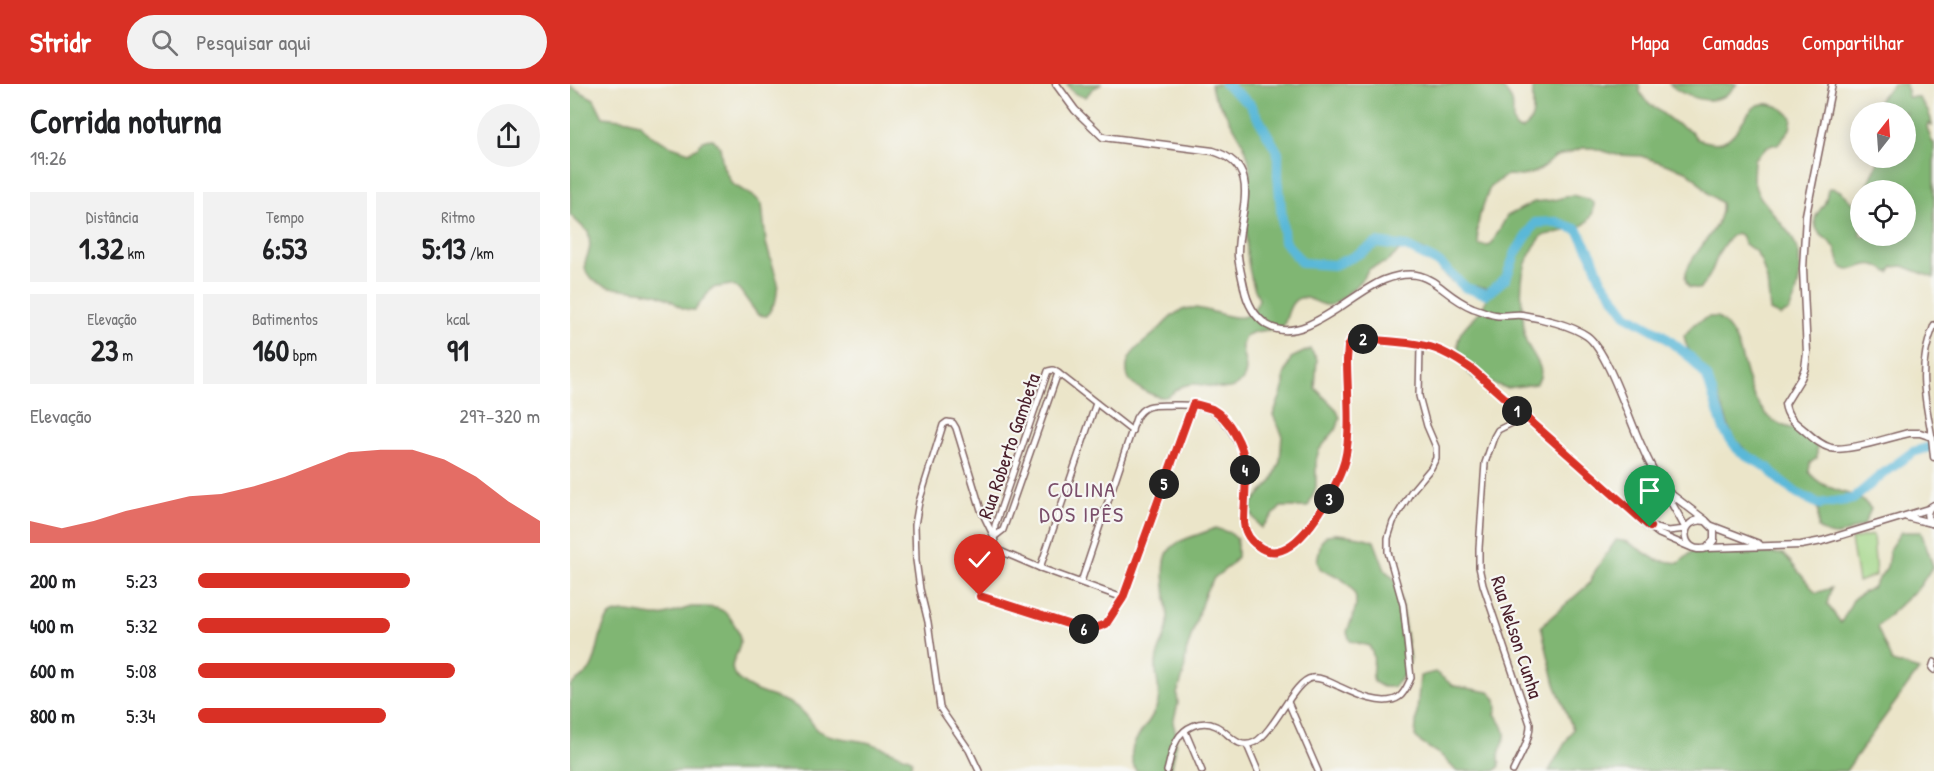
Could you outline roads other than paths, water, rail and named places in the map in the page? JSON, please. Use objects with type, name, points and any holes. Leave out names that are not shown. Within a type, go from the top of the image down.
[{"type":"street","points":[[1056,84],[1075,110],[1103,137],[1213,150],[1227,154],[1241,170],[1246,190],[1238,256],[1246,294],[1250,307],[1261,321],[1274,329],[1284,331],[1307,326],[1369,287],[1384,280],[1411,274],[1422,275],[1463,303],[1480,310],[1496,315],[1521,315],[1563,325],[1586,336],[1604,360],[1642,448],[1686,529],[1687,541],[1694,548]]},
{"type":"street","points":[[1832,84],[1806,215],[1803,269],[1806,361],[1802,378],[1785,404],[1786,412],[1791,420],[1821,444],[1831,448],[1843,449],[1909,433],[1920,433],[1932,437]]},
{"type":"street","points":[[1934,325],[1923,361],[1923,377],[1934,457]]},
{"type":"street","points":[[1081,582],[1132,431],[1140,411],[1149,406],[1193,404],[1212,409],[1222,416],[1231,428],[1245,463],[1245,531],[1250,539],[1265,550],[1273,551],[1285,547],[1303,535],[1313,525],[1331,495],[1343,468],[1347,451],[1347,360],[1348,347],[1352,338],[1420,346],[1435,349],[1453,357],[1473,370],[1650,527],[1659,534],[1694,548],[1765,547],[1822,541],[1906,517],[1931,507]]},
{"type":"street","points":[[1167,771],[1177,739],[1185,731],[1197,724],[1207,723],[1217,726],[1235,742],[1246,745],[1269,730],[1302,683],[1310,678],[1323,679],[1370,699],[1386,701],[1398,698],[1406,688],[1411,678],[1403,605],[1388,552],[1388,538],[1393,522],[1411,492],[1431,468],[1436,458],[1436,447],[1427,426],[1419,396],[1420,346]]},
{"type":"street","name":"Rua Roberto Gambeta","points":[[1053,370],[1058,374],[1003,531],[994,537],[995,525],[1048,371],[1053,370]]},
{"type":"street","points":[[1058,374],[1132,431]]},
{"type":"street","points":[[1040,568],[1096,403]]},
{"type":"street","points":[[994,537],[979,592],[981,597],[1090,630],[1106,624],[1123,598],[1193,404]]},
{"type":"street","name":"Rua Nelson Cunha","points":[[1513,771],[1528,740],[1530,724],[1479,567],[1485,463],[1498,430],[1524,417]]},
{"type":"street","points":[[979,771],[969,750],[940,708],[928,622],[916,560],[915,525],[919,502],[943,425],[947,422],[953,423],[956,428],[981,510],[994,537],[996,548],[1040,568],[1123,598]]},
{"type":"street","points":[[1663,487],[1711,524],[1715,536],[1713,543],[1707,548]]},
{"type":"street","points":[[1931,507],[1927,518],[1932,524]]},
{"type":"street","points":[[1906,517],[1932,524]]},
{"type":"street","points":[[1650,527],[1668,531],[1686,529],[1695,521],[1702,520],[1765,547]]},
{"type":"street","points":[[1934,662],[1932,668],[1934,670]]},
{"type":"street","points":[[1288,702],[1318,771]]},
{"type":"street","points":[[1185,731],[1202,771]]},
{"type":"street","points":[[1246,745],[1258,771]]},
{"type":"waterway","points":[[1225,84],[1250,104],[1278,153],[1284,241],[1302,263],[1334,265],[1377,243],[1407,247],[1439,263],[1466,288],[1487,294],[1506,278],[1516,252],[1535,223],[1556,222],[1578,230],[1592,256],[1600,278],[1627,315],[1661,334],[1690,357],[1707,377],[1724,430],[1739,451],[1768,468],[1796,493],[1819,504],[1853,499],[1913,452],[1930,447]]},
{"type":"district","name":"COLINA DOS IPÊS","points":[[1082,502]]}]
